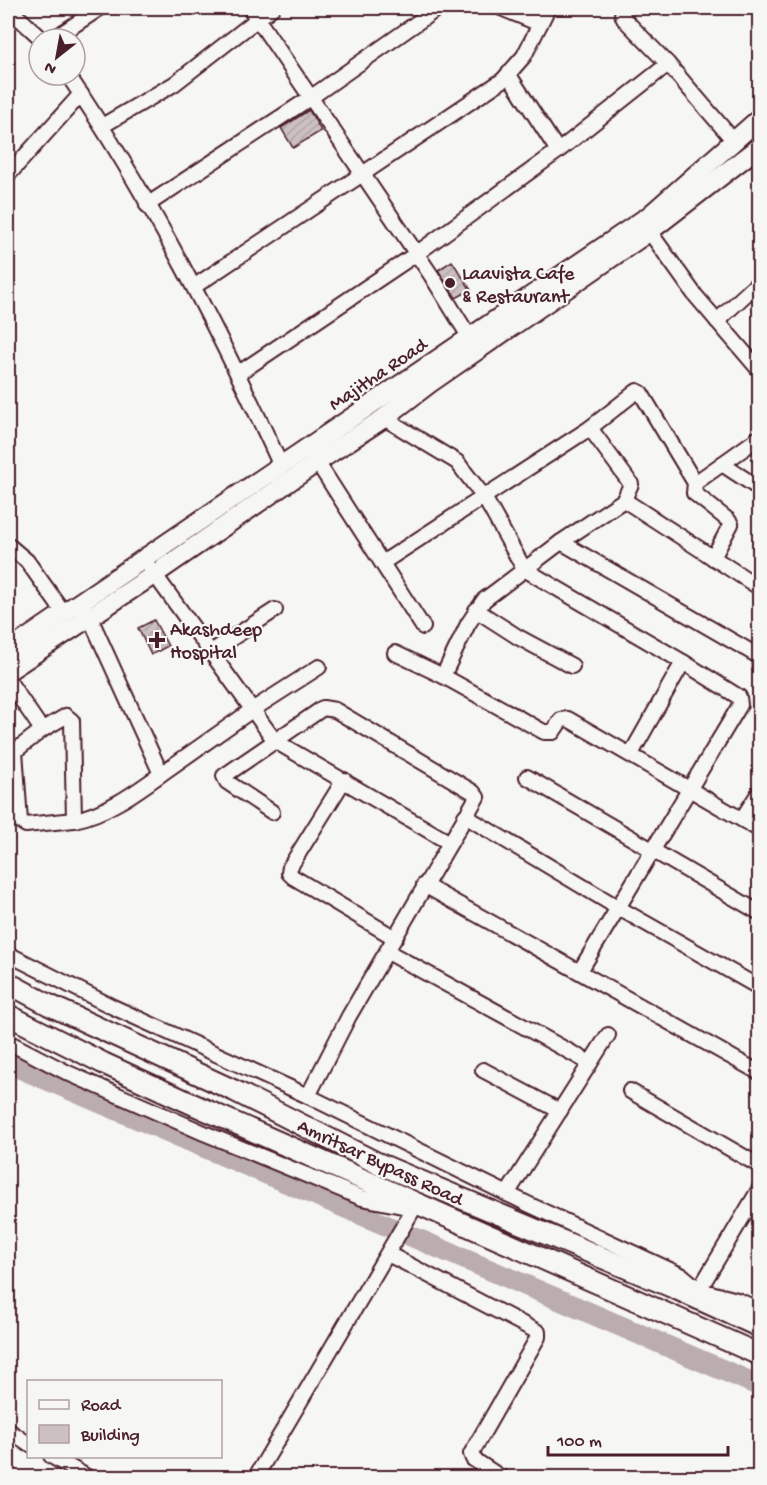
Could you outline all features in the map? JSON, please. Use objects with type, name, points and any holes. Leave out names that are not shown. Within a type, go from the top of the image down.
[{"type":"highway","name":"Amritsar Bypass Road","points":[[8,983],[49,1005],[235,1091],[375,1162],[759,1327]]},
{"type":"highway","name":"Amritsar Bypass Road","points":[[8,1015],[142,1081],[759,1355]]},
{"type":"main road","name":"Majitha Road","points":[[8,651],[64,612],[86,608],[155,574],[470,338],[646,226],[759,118]]},
{"type":"main road","name":"Majitha Road","points":[[8,671],[144,559],[281,466],[313,455],[384,418],[646,226],[747,157],[759,146]]},
{"type":"street","points":[[8,8],[29,27]]},
{"type":"street","points":[[71,27],[99,8]]},
{"type":"street","points":[[102,126],[174,84],[253,13],[272,8]]},
{"type":"street","points":[[147,205],[310,98],[438,8]]},
{"type":"street","points":[[501,8],[540,24]]},
{"type":"street","points":[[195,286],[509,75],[524,56],[548,8]]},
{"type":"street","points":[[624,8],[622,14],[624,19],[668,64],[734,141]]},
{"type":"street","points":[[253,13],[470,338]]},
{"type":"street","points":[[239,374],[416,254],[558,151],[668,64]]},
{"type":"street","points":[[509,75],[558,151]]},
{"type":"street","points":[[76,87],[102,126],[195,286],[281,466]]},
{"type":"street","points":[[8,175],[81,94]]},
{"type":"street","points":[[646,226],[695,295],[759,371]]},
{"type":"street","points":[[717,321],[759,281]]},
{"type":"street","points":[[382,563],[590,428],[633,393],[638,392],[695,483],[694,493],[731,524],[713,558]]},
{"type":"street","points":[[384,418],[457,462],[484,497],[524,570],[736,694],[740,701],[740,705],[580,971]]},
{"type":"street","points":[[443,676],[476,610],[484,600],[561,542],[624,500],[631,484],[590,428]]},
{"type":"street","points":[[695,483],[759,437]]},
{"type":"street","points":[[313,455],[423,627]]},
{"type":"street","points":[[722,464],[759,489]]},
{"type":"street","points":[[624,500],[759,588]]},
{"type":"street","points":[[561,542],[759,657]]},
{"type":"street","points":[[8,545],[27,561],[64,612]]},
{"type":"street","points":[[144,559],[275,741],[450,843]]},
{"type":"street","points":[[86,608],[161,774]]},
{"type":"street","points":[[211,652],[275,610]]},
{"type":"street","points":[[476,610],[518,637],[572,666]]},
{"type":"street","points":[[395,653],[443,676],[544,732],[553,732],[561,720],[568,719],[759,830]]},
{"type":"street","points":[[631,754],[683,662]]},
{"type":"street","points":[[74,820],[72,721],[66,716],[42,730],[15,751],[20,822],[26,825],[74,820],[84,818],[121,800],[252,710],[319,668]]},
{"type":"street","points":[[8,680],[42,730]]},
{"type":"street","points":[[272,812],[227,782],[225,775],[323,708],[335,710],[475,793],[476,799],[349,1016],[308,1096]]},
{"type":"street","points":[[527,777],[759,913]]},
{"type":"street","points":[[344,780],[290,867],[290,873],[293,877],[395,938]]},
{"type":"street","points":[[742,819],[759,791]]},
{"type":"street","points":[[465,816],[759,988]]},
{"type":"street","points":[[424,885],[759,1073]]},
{"type":"street","points":[[388,952],[590,1063]]},
{"type":"street","points":[[8,954],[114,1007],[308,1096],[507,1194],[683,1276],[723,1311]]},
{"type":"street","points":[[507,1194],[608,1035]]},
{"type":"street","points":[[8,1042],[68,1073],[362,1198],[435,1212]]},
{"type":"street","points":[[483,1071],[560,1111]]},
{"type":"street","points":[[630,1091],[759,1166]]},
{"type":"street","points":[[699,1290],[759,1188]]},
{"type":"street","points":[[255,1478],[414,1208]]},
{"type":"street","points":[[390,1250],[538,1332],[538,1338],[471,1455],[472,1459],[502,1478]]},
{"type":"street","points":[[699,1290],[737,1300],[759,1310]]},
{"type":"street","points":[[8,1430],[27,1443]]},
{"type":"street","points":[[54,1458],[89,1478]]},
{"type":"building","points":[[309,110],[321,131],[293,148],[281,128]]},
{"type":"building","name":"Laavista Cafe & Restaurant","points":[[452,261],[471,290],[456,298],[438,270]]},
{"type":"building","points":[[154,620],[168,646],[151,655],[138,628]]},
{"type":"waterway","points":[[8,1063],[760,1386]]},
{"type":"place","name":"Laavista Cafe & Restaurant","points":[[450,283]]},
{"type":"place","name":"Akashdeep Hospital","points":[[157,640]]}]
